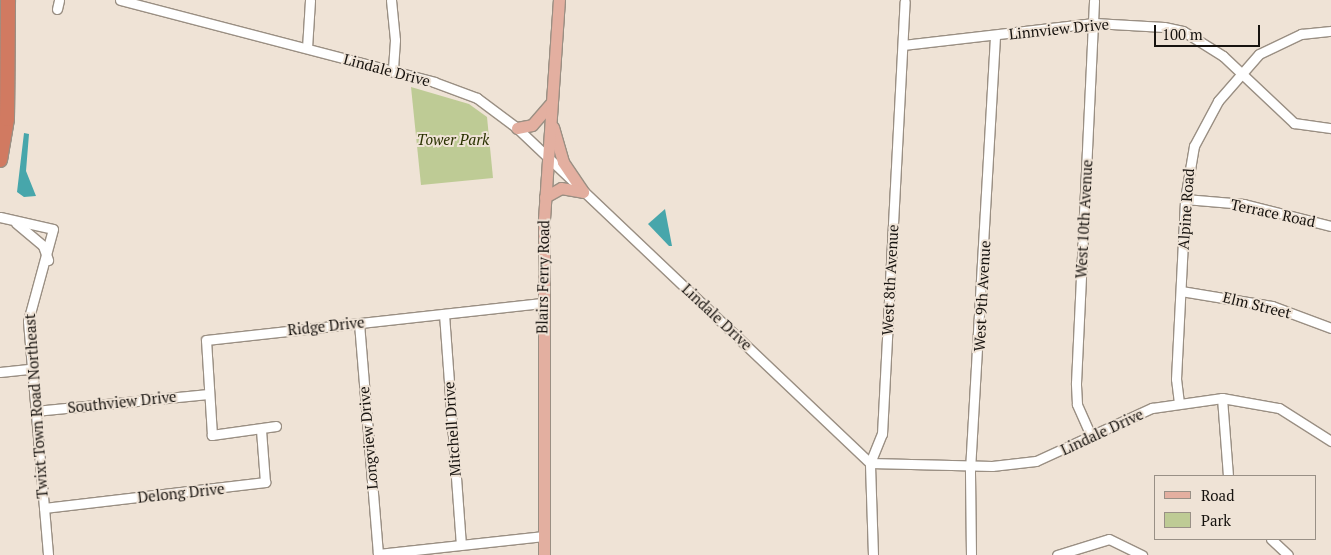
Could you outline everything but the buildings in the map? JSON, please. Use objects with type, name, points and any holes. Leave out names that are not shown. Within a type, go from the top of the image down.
[{"type":"highway","points":[[0,160],[8,119],[8,0]]},
{"type":"main road","name":"Blairs Ferry Road","points":[[544,555],[542,303],[547,159],[559,0]]},
{"type":"main road","points":[[516,128],[532,125],[551,109],[564,162],[583,192]]},
{"type":"main road","points":[[545,196],[561,188],[583,192]]},
{"type":"street","name":"Lindale Drive","points":[[120,0],[307,48],[462,91],[516,128],[870,463],[973,465],[1036,461],[1129,417],[1179,403],[1222,398],[1279,408],[1331,441]]},
{"type":"street","points":[[307,48],[310,0]]},
{"type":"street","points":[[391,0],[395,40],[393,72]]},
{"type":"street","name":"West 10th Avenue","points":[[1091,436],[1077,404],[1076,383],[1094,0]]},
{"type":"street","name":"West 8th Avenue","points":[[873,555],[870,463],[882,434],[905,2]]},
{"type":"street","name":"Linnview Drive","points":[[903,45],[996,36],[1094,23],[1150,24],[1183,31],[1243,73],[1294,123],[1331,128]]},
{"type":"street","name":"Alpine Road","points":[[1179,403],[1176,379],[1185,199],[1194,146],[1218,101],[1243,73],[1277,42],[1331,31]]},
{"type":"street","name":"West 9th Avenue","points":[[971,555],[973,465],[996,36]]},
{"type":"street","name":"Terrace Road","points":[[1185,199],[1244,204],[1331,226]]},
{"type":"street","name":"Twixt Town Road Northeast","points":[[0,217],[53,229],[48,261],[30,302],[31,369],[48,555]]},
{"type":"street","name":"Twixt Town Road Northeast","points":[[16,222],[43,246],[48,261]]},
{"type":"street","name":"Elm Street","points":[[1181,291],[1263,304],[1331,328]]},
{"type":"street","name":"Ridge Drive","points":[[262,430],[212,435],[206,340],[542,303]]},
{"type":"street","name":"Mitchell Drive","points":[[444,314],[461,544]]},
{"type":"street","name":"Longview Drive","points":[[359,323],[378,554],[461,544]]},
{"type":"street","points":[[0,372],[31,369]]},
{"type":"street","name":"Southview Drive","points":[[35,411],[208,394]]},
{"type":"street","points":[[1222,398],[1228,475]]},
{"type":"street","points":[[262,430],[276,426]]},
{"type":"street","name":"Delong Drive","points":[[44,508],[265,482],[262,430]]},
{"type":"street","points":[[461,544],[544,536]]},
{"type":"street","points":[[1057,555],[1108,539],[1142,555]]},
{"type":"street","points":[[1272,540],[1288,555]]},
{"type":"green space","name":"Tower Park","points":[[411,87],[469,104],[487,117],[493,178],[421,185]]},
{"type":"water","points":[[24,133],[29,134],[26,171],[36,196],[24,197],[17,192]]},
{"type":"water","points":[[665,209],[672,246],[669,246],[648,224]]}]
